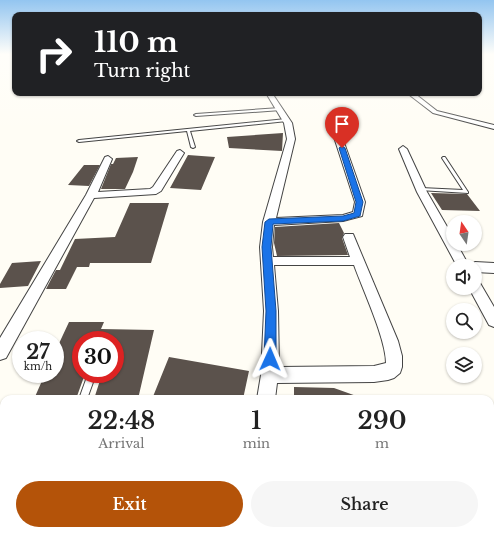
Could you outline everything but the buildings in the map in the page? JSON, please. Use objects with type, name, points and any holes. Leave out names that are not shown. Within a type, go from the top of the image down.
[{"type":"street","points":[[267,395],[270,375],[271,311],[266,247],[269,222],[290,139],[290,130],[286,120],[271,96]]},
{"type":"street","points":[[415,96],[428,109],[435,112],[494,127]]},
{"type":"street","points":[[269,222],[343,218],[358,214],[360,202],[338,134]]},
{"type":"street","points":[[403,149],[421,189],[459,259]]},
{"type":"street","points":[[91,195],[152,192],[157,189],[180,153]]},
{"type":"street","points":[[0,353],[91,195],[108,159]]},
{"type":"street","points":[[270,375],[374,374],[388,372],[394,366],[394,356],[390,341],[349,237]]},
{"type":"street","points":[[267,261],[358,262]]},
{"type":"street","points":[[482,267],[494,268]]},
{"type":"street","points":[[479,295],[494,321]]},
{"type":"lane","points":[[196,115],[280,109]]},
{"type":"lane","points":[[79,141],[286,120]]},
{"type":"lane","points":[[188,130],[193,147]]},
{"type":"lane","points":[[421,189],[466,192],[444,158]]},
{"type":"lane","points":[[84,395],[89,383]]},
{"type":"route","points":[[270,359],[271,311],[266,247],[269,222],[343,218],[352,217],[358,214],[360,202],[342,148]]}]
